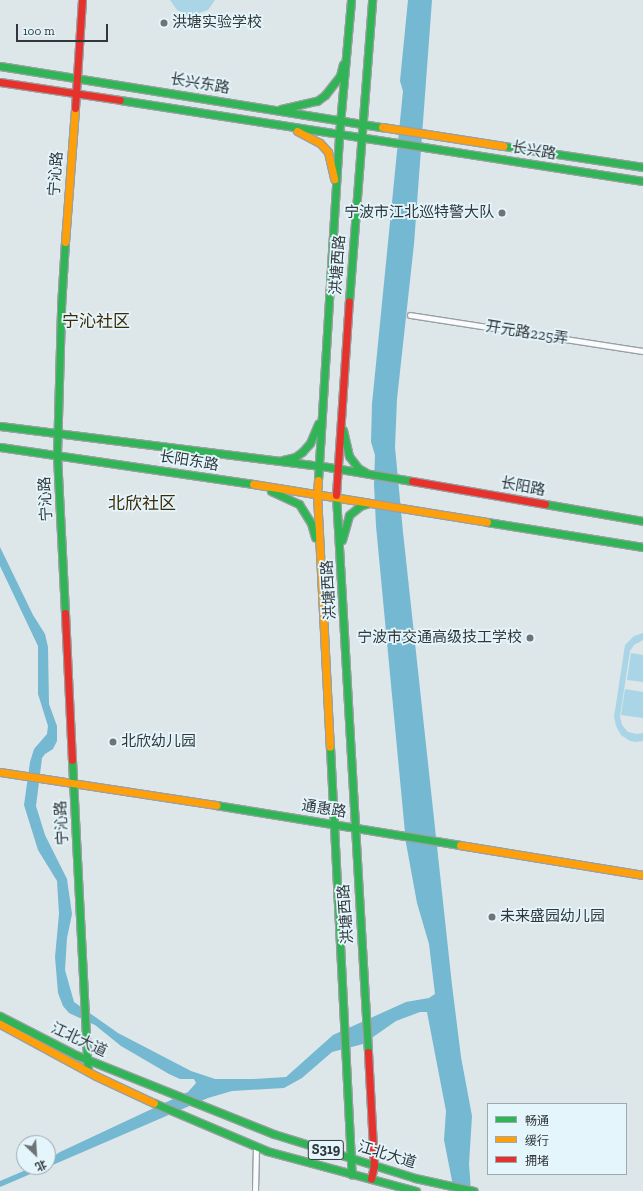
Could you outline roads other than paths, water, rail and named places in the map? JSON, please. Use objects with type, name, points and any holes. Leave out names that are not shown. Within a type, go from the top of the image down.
[{"type":"main road","name":"宁沁路","points":[[82,0],[61,307],[58,434],[56,454],[74,782],[86,1059],[88,1071]]},
{"type":"main road","name":"洪塘西路","points":[[351,0],[340,135],[316,494],[352,1174]]},
{"type":"main road","name":"洪塘西路","points":[[371,1179],[374,1165],[368,1043],[354,827],[336,497],[372,0]]},
{"type":"main road","points":[[276,110],[317,101],[325,95],[340,76],[348,47]]},
{"type":"main road","name":"长兴东路","points":[[0,66],[77,77],[395,129]]},
{"type":"main road","name":"长兴东路","points":[[0,82],[394,143]]},
{"type":"main road","points":[[285,127],[310,136],[320,143],[328,152],[332,167],[336,196]]},
{"type":"main road","name":"长兴路","points":[[395,129],[643,167]]},
{"type":"main road","name":"长兴路","points":[[394,143],[643,181]]},
{"type":"main road","points":[[279,461],[295,457],[310,443],[322,414]]},
{"type":"main road","points":[[341,415],[349,456],[358,468],[370,475]]},
{"type":"main road","name":"长阳东路","points":[[0,426],[318,466],[370,475]]},
{"type":"main road","name":"长阳东路","points":[[0,447],[56,454],[336,497],[643,547]]},
{"type":"main road","name":"长阳路","points":[[370,475],[643,521]]},
{"type":"main road","points":[[244,483],[280,494],[299,504],[311,523],[320,558]]},
{"type":"main road","points":[[340,558],[346,521],[355,510],[372,503]]},
{"type":"main road","name":"通惠路","points":[[0,772],[74,782],[643,874]]},
{"type":"main road","name":"江北大道","points":[[0,1016],[86,1059],[274,1134],[415,1178],[474,1191]]},
{"type":"main road","name":"江北大道","points":[[0,1024],[88,1071],[151,1102],[256,1146],[416,1191]]},
{"type":"street","name":"开元路225弄","points":[[410,315],[643,351]]},
{"type":"street","points":[[255,1191],[256,1146]]},
{"type":"place","name":"洪塘实验学校","points":[[164,23]]},
{"type":"place","name":"宁波市江北巡特警大队","points":[[502,213]]},
{"type":"place","name":"宁波市交通高级技工学校","points":[[530,638]]},
{"type":"place","name":"北欣幼儿园","points":[[113,742]]},
{"type":"place","name":"未来盛园幼儿园","points":[[492,917]]},
{"type":"district","name":"宁沁社区","points":[[96,322]]},
{"type":"district","name":"北欣社区","points":[[142,504]]}]
